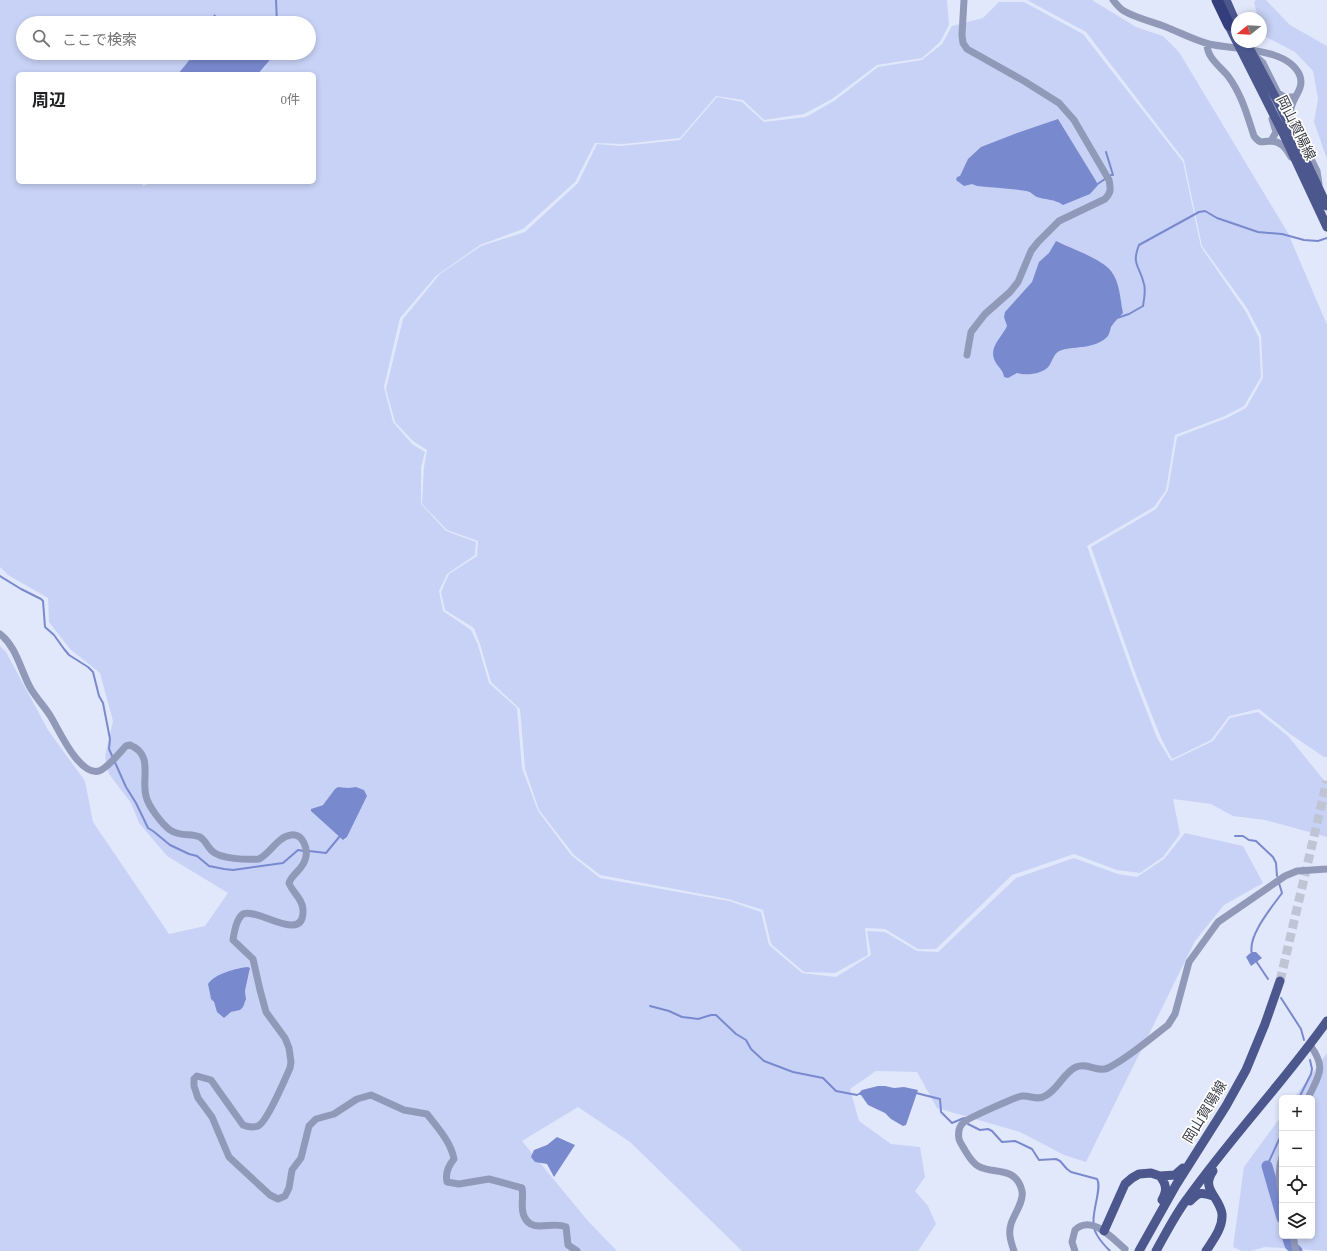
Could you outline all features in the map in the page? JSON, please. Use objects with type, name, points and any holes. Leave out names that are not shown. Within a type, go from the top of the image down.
[{"type":"highway","points":[[1215,0],[1231,21]]},
{"type":"highway","points":[[1225,0],[1231,17]]},
{"type":"main road","name":"岡山賀陽線","points":[[1240,48],[1309,187],[1327,227]]},
{"type":"main road","name":"岡山賀陽線","points":[[1249,48],[1281,108],[1327,206]]},
{"type":"main road","name":"岡山賀陽線","points":[[1139,1251],[1176,1186],[1218,1119],[1246,1070],[1265,1024],[1280,981]]},
{"type":"main road","points":[[1156,1251],[1186,1199],[1230,1142],[1310,1046],[1326,1021]]},
{"type":"main road","points":[[1104,1231],[1125,1184],[1139,1174],[1151,1173],[1160,1176],[1175,1175],[1180,1171],[1208,1128],[1218,1119]]},
{"type":"main road","points":[[1206,1251],[1215,1238],[1221,1220],[1220,1208],[1213,1196],[1208,1180],[1223,1158],[1230,1142]]},
{"type":"main road","points":[[1149,1234],[1155,1212],[1166,1191],[1165,1182],[1160,1176]]},
{"type":"main road","points":[[1156,1251],[1191,1200],[1198,1194],[1203,1193],[1213,1196]]},
{"type":"street","points":[[964,0],[962,35],[963,43],[967,49],[1024,81],[1059,103],[1074,120],[1109,180],[1112,189],[1105,199],[1059,221],[1038,242],[1031,251],[1018,282],[1010,292],[985,314],[971,332],[967,355]]},
{"type":"street","points":[[1113,0],[1124,11],[1195,40],[1215,46],[1263,52],[1288,62],[1298,72],[1301,81],[1301,86],[1290,108],[1290,116],[1317,171],[1320,189]]},
{"type":"street","points":[[1207,44],[1207,50],[1210,56],[1228,76],[1239,93],[1254,136],[1258,141],[1264,143],[1271,141],[1279,143],[1288,152],[1309,187]]},
{"type":"street","points":[[1252,54],[1263,63],[1281,96],[1296,96]]},
{"type":"street","points":[[1249,65],[1255,84],[1276,128],[1275,135],[1271,141]]},
{"type":"street","points":[[0,634],[12,649],[31,690],[52,718],[68,747],[78,760],[92,771],[99,771],[105,768],[126,746],[130,745],[140,750],[145,763],[146,795],[153,811],[170,830],[183,835],[198,836],[217,855],[259,860],[264,857],[282,838],[290,835],[296,835],[301,838],[306,851],[305,860],[301,867],[290,878],[289,883],[302,904],[303,910],[301,920],[297,924],[291,925],[282,924],[255,914],[243,914],[234,935],[234,940],[253,959],[266,1012],[285,1038],[289,1048],[291,1062],[290,1068],[267,1116],[260,1126],[251,1128],[243,1125],[211,1080],[198,1076],[194,1079],[194,1086],[198,1098],[212,1117],[229,1157],[270,1195],[278,1199],[285,1196],[289,1188],[292,1170],[301,1158],[309,1126],[316,1119],[334,1114],[358,1099],[371,1095],[377,1096],[404,1110],[427,1114],[452,1150],[454,1158],[446,1177],[447,1182],[458,1184],[489,1179],[522,1188],[522,1207],[524,1217],[529,1224],[535,1227],[561,1224],[566,1227],[568,1245],[577,1251]]},
{"type":"street","points":[[1014,1251],[1009,1237],[1009,1231],[1022,1196],[1020,1185],[1017,1179],[1011,1174],[981,1168],[974,1164],[960,1142],[959,1130],[964,1121],[1017,1097],[1045,1097],[1050,1094],[1076,1067],[1086,1066],[1105,1069],[1121,1060],[1168,1026],[1176,1014],[1189,962],[1222,917],[1285,876],[1298,872],[1327,869]]},
{"type":"street","points":[[1309,1095],[1320,1073],[1320,1060],[1318,1055],[1310,1046]]},
{"type":"street","points":[[1074,1251],[1072,1242],[1075,1230],[1084,1225],[1093,1226],[1104,1231],[1125,1249]]},
{"type":"street","points":[[1294,1239],[1296,1249]]},
{"type":"shaded area","points":[[0,0],[947,0],[949,25],[940,42],[922,58],[877,65],[832,99],[804,114],[764,120],[743,100],[716,96],[680,138],[623,144],[595,143],[575,182],[523,229],[480,245],[436,276],[400,318],[384,387],[393,422],[412,444],[425,452],[421,467],[421,504],[446,531],[476,542],[475,555],[447,574],[439,591],[443,611],[471,630],[478,645],[489,683],[517,708],[522,768],[538,811],[571,855],[600,878],[729,901],[761,912],[769,945],[802,973],[836,977],[871,955],[867,931],[885,932],[917,951],[938,952],[1016,878],[1074,858],[1118,874],[1137,877],[1164,859],[1185,833],[1243,846],[1263,883],[1224,905],[1195,941],[1086,1162],[1064,1155],[1020,1132],[937,1108],[917,1072],[876,1071],[850,1089],[859,1121],[891,1144],[920,1147],[925,1177],[915,1191],[928,1206],[936,1224],[918,1251],[742,1251],[630,1142],[578,1107],[522,1141],[588,1221],[617,1251],[0,1251],[0,646],[6,652],[48,730],[85,781],[93,822],[169,934],[205,926],[228,893],[167,856],[139,823],[131,803],[109,774],[105,756],[113,721],[100,673],[70,649],[49,622],[48,598],[8,575],[0,567]],"holes":[[[338,787],[356,787],[364,790],[367,796],[347,837],[344,840],[314,808],[324,804]],[[250,971],[245,991],[246,995],[240,1010],[231,1012],[224,1018],[211,998],[208,984],[216,977],[221,975]]]},
{"type":"shaded area","points":[[1027,0],[1092,0],[1136,27],[1163,36],[1179,52],[1288,233],[1327,325],[1327,757],[1324,757],[1290,734],[1259,709],[1229,716],[1211,740],[1172,759],[1161,738],[1136,675],[1091,547],[1156,509],[1168,490],[1177,437],[1227,418],[1246,408],[1263,378],[1261,335],[1247,308],[1202,246],[1184,160],[1086,32]]},
{"type":"shaded area","points":[[1256,0],[1266,0],[1290,25],[1327,46],[1327,159],[1314,122],[1318,99],[1313,71],[1295,52],[1267,38],[1267,12],[1256,12],[1254,2]]},
{"type":"shaded area","points":[[999,2],[1024,2],[1083,34],[1183,162],[1201,247],[1246,312],[1259,338],[1261,377],[1244,406],[1225,416],[1175,435],[1166,490],[1154,507],[1087,546],[1132,673],[1157,738],[1171,761],[1213,741],[1230,718],[1258,712],[1288,736],[1327,784],[1327,837],[1265,820],[1233,816],[1211,804],[1173,799],[1180,834],[1163,857],[1140,873],[1117,870],[1074,854],[1012,875],[936,949],[918,949],[885,929],[865,928],[868,955],[835,973],[804,972],[771,944],[763,910],[728,899],[600,875],[574,855],[539,810],[525,769],[520,709],[491,682],[474,628],[445,610],[441,592],[449,574],[477,556],[478,541],[447,530],[422,504],[424,467],[427,450],[413,441],[395,422],[386,389],[403,319],[440,274],[481,246],[525,232],[578,183],[597,144],[621,146],[680,140],[717,97],[742,102],[764,122],[806,117],[834,101],[878,67],[922,60],[942,44],[952,26],[983,18]]},
{"type":"shaded area","points":[[1327,1053],[1327,1251],[1265,1247],[1251,1251],[1242,1251],[1233,1247],[1244,1167],[1279,1119],[1279,1239],[1315,1239],[1315,1095],[1296,1095]]},
{"type":"water","points":[[189,60],[269,60],[260,72],[180,72]]},
{"type":"water","points":[[1058,119],[1098,185],[1090,194],[1063,205],[1037,197],[1027,191],[977,186],[972,184],[964,186],[956,180],[957,177],[960,176],[968,159],[981,147]]},
{"type":"water","points":[[1056,241],[1101,262],[1111,271],[1118,285],[1123,313],[1112,325],[1108,336],[1101,342],[1090,346],[1059,351],[1055,354],[1049,366],[1039,373],[1017,373],[1008,378],[1004,377],[1002,371],[996,363],[993,353],[996,344],[1007,326],[1004,317],[1005,312],[1032,282],[1039,262],[1049,253]]},
{"type":"water","points":[[338,787],[356,787],[364,790],[367,796],[347,837],[343,840],[311,811],[311,809],[323,805]]},
{"type":"water","points":[[1253,952],[1256,952],[1262,958],[1251,966],[1246,957]]},
{"type":"water","points":[[248,967],[250,968],[245,991],[246,999],[243,1007],[240,1010],[231,1012],[224,1018],[217,1012],[214,1002],[211,999],[208,984],[220,974]]},
{"type":"water","points":[[878,1086],[894,1088],[904,1087],[918,1090],[906,1125],[903,1126],[891,1119],[885,1113],[868,1105],[861,1095],[855,1095],[862,1090]]},
{"type":"water","points":[[557,1137],[575,1145],[554,1177],[547,1164],[535,1162],[531,1157],[534,1150],[547,1145]]},
{"type":"waterway","points":[[276,0],[277,16]]},
{"type":"waterway","points":[[1106,152],[1113,175],[1111,175]]},
{"type":"waterway","points":[[1096,185],[1105,179]]},
{"type":"waterway","points":[[1117,318],[1129,314],[1143,306],[1145,287],[1136,261],[1139,245],[1199,212],[1205,211],[1217,218],[1258,232],[1282,234],[1304,240],[1318,241],[1327,238]]},
{"type":"waterway","points":[[0,576],[43,601],[45,627],[54,635],[69,655],[93,672],[99,696],[103,703],[110,739],[109,749],[126,787],[136,803],[148,828],[170,845],[197,856],[209,866],[224,869],[233,870],[283,863],[298,850],[304,851]]},
{"type":"waterway","points":[[309,851],[326,853],[340,836]]},
{"type":"waterway","points":[[1235,836],[1243,836],[1249,840],[1256,841],[1273,857],[1276,863],[1277,876]]},
{"type":"waterway","points":[[1252,954],[1251,947],[1257,930],[1282,893],[1279,883]]},
{"type":"waterway","points":[[1256,961],[1268,979]]},
{"type":"waterway","points":[[1281,998],[1301,1029],[1304,1040]]},
{"type":"waterway","points":[[650,1006],[669,1011],[682,1017],[698,1019],[716,1015],[736,1034],[746,1040],[751,1049],[764,1061],[793,1072],[823,1078],[836,1091],[857,1095]]},
{"type":"waterway","points":[[1300,1095],[1311,1074],[1312,1069],[1310,1060]]},
{"type":"waterway","points":[[916,1093],[940,1099],[941,1112],[952,1123],[964,1118]]},
{"type":"waterway","points":[[968,1124],[980,1130],[988,1129],[992,1131],[1002,1142],[1015,1141],[1032,1149],[1039,1160],[1056,1159],[1071,1172],[1097,1179],[1098,1189],[1094,1218],[1095,1231],[1103,1244],[1110,1251]]},
{"type":"waterway","points":[[1267,1166],[1279,1140]]},
{"type":"waterway","points":[[1267,1166],[1279,1208]]},
{"type":"waterway","points":[[1288,1239],[1290,1245],[1297,1251]]},
{"type":"tunnel","points":[[1280,981],[1327,781]]}]
